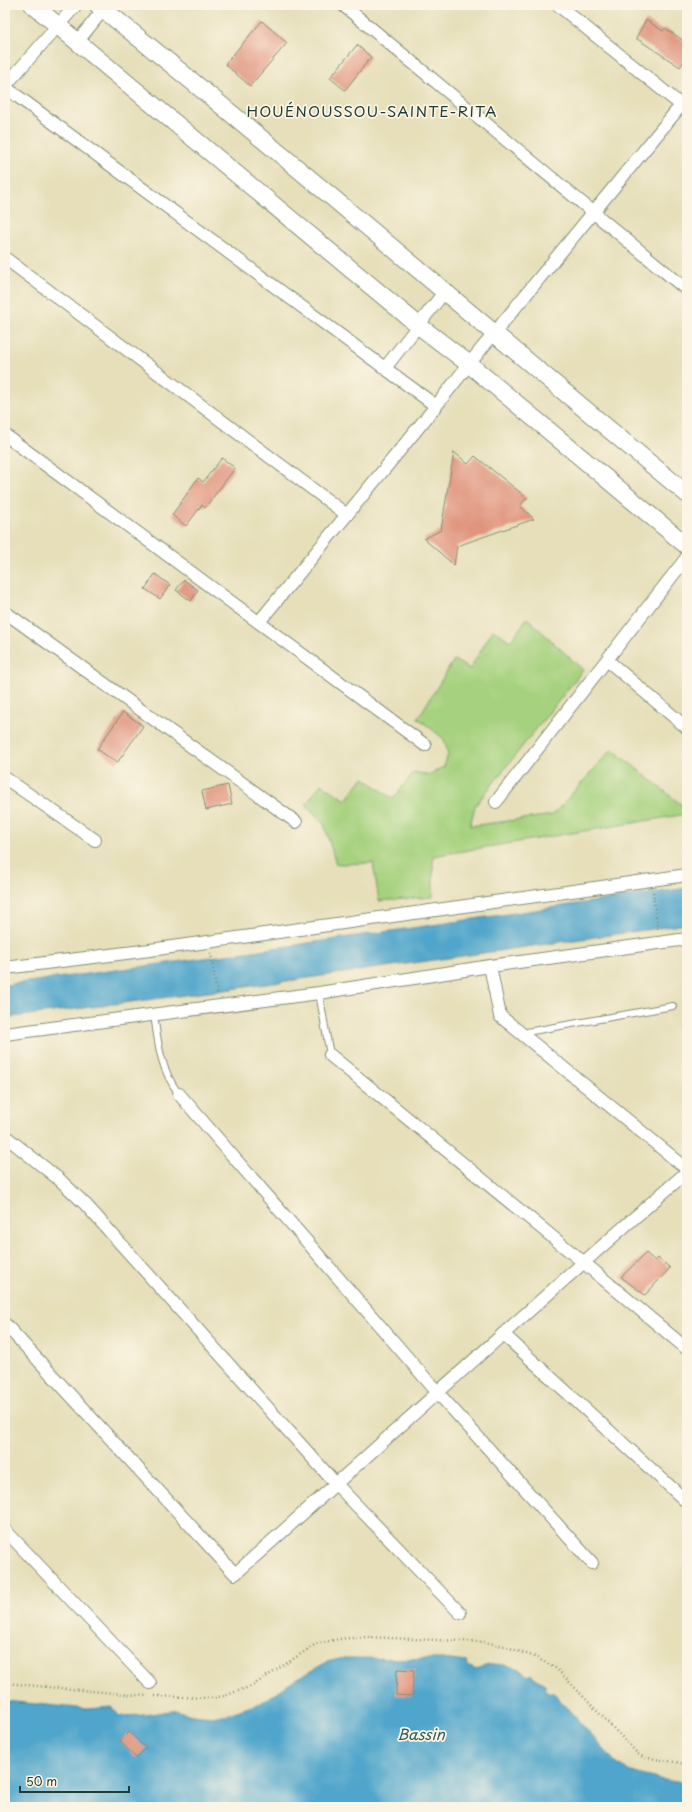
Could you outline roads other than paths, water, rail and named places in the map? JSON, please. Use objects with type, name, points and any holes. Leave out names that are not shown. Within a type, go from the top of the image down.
[{"type":"street","points":[[33,5],[687,546]]},
{"type":"street","points":[[76,5],[5,86],[436,406]]},
{"type":"street","points":[[343,5],[687,290]]},
{"type":"street","points":[[259,622],[436,406],[468,364],[684,102],[558,5]]},
{"type":"street","points":[[77,42],[103,6],[495,332],[576,403],[687,494]]},
{"type":"street","points":[[5,258],[347,515]]},
{"type":"street","points":[[385,368],[445,291]]},
{"type":"street","points":[[5,435],[425,745]]},
{"type":"street","points":[[496,802],[687,557]]},
{"type":"street","points":[[5,612],[296,822]]},
{"type":"street","points":[[607,660],[687,728]]},
{"type":"street","points":[[5,778],[95,840]]},
{"type":"street","points":[[5,968],[150,950],[687,875]]},
{"type":"street","points":[[5,1034],[319,993],[490,966],[687,939]]},
{"type":"street","points":[[490,966],[500,1016],[687,1169]]},
{"type":"street","points":[[330,1055],[687,1349]]},
{"type":"street","points":[[179,1094],[438,1393],[592,1563]]},
{"type":"street","points":[[5,1136],[60,1180],[86,1205],[336,1484],[460,1613]]},
{"type":"street","points":[[5,1324],[235,1574],[583,1262],[687,1172]]},
{"type":"street","points":[[503,1334],[687,1502]]},
{"type":"street","points":[[5,1530],[150,1683]]},
{"type":"lane","points":[[319,993],[330,1055]]},
{"type":"lane","points":[[520,1033],[673,1006]]},
{"type":"lane","points":[[154,1014],[159,1054],[170,1082],[179,1094]]},
{"type":"water","points":[[687,888],[687,924],[217,991],[5,1018],[5,985],[212,957]]},
{"type":"water","name":"Bassin","points":[[343,1658],[443,1659],[467,1662],[468,1666],[477,1670],[492,1664],[519,1669],[529,1676],[530,1674],[546,1685],[544,1689],[550,1693],[552,1691],[616,1763],[641,1775],[687,1784],[687,1807],[5,1807],[5,1701],[88,1709],[112,1707],[119,1716],[145,1715],[176,1710],[192,1715],[212,1717],[228,1714],[261,1703],[298,1678],[327,1662]]},
{"type":"district","name":"HOUÉNOUSSOU-SAINTE-RITA","points":[[372,110]]}]
